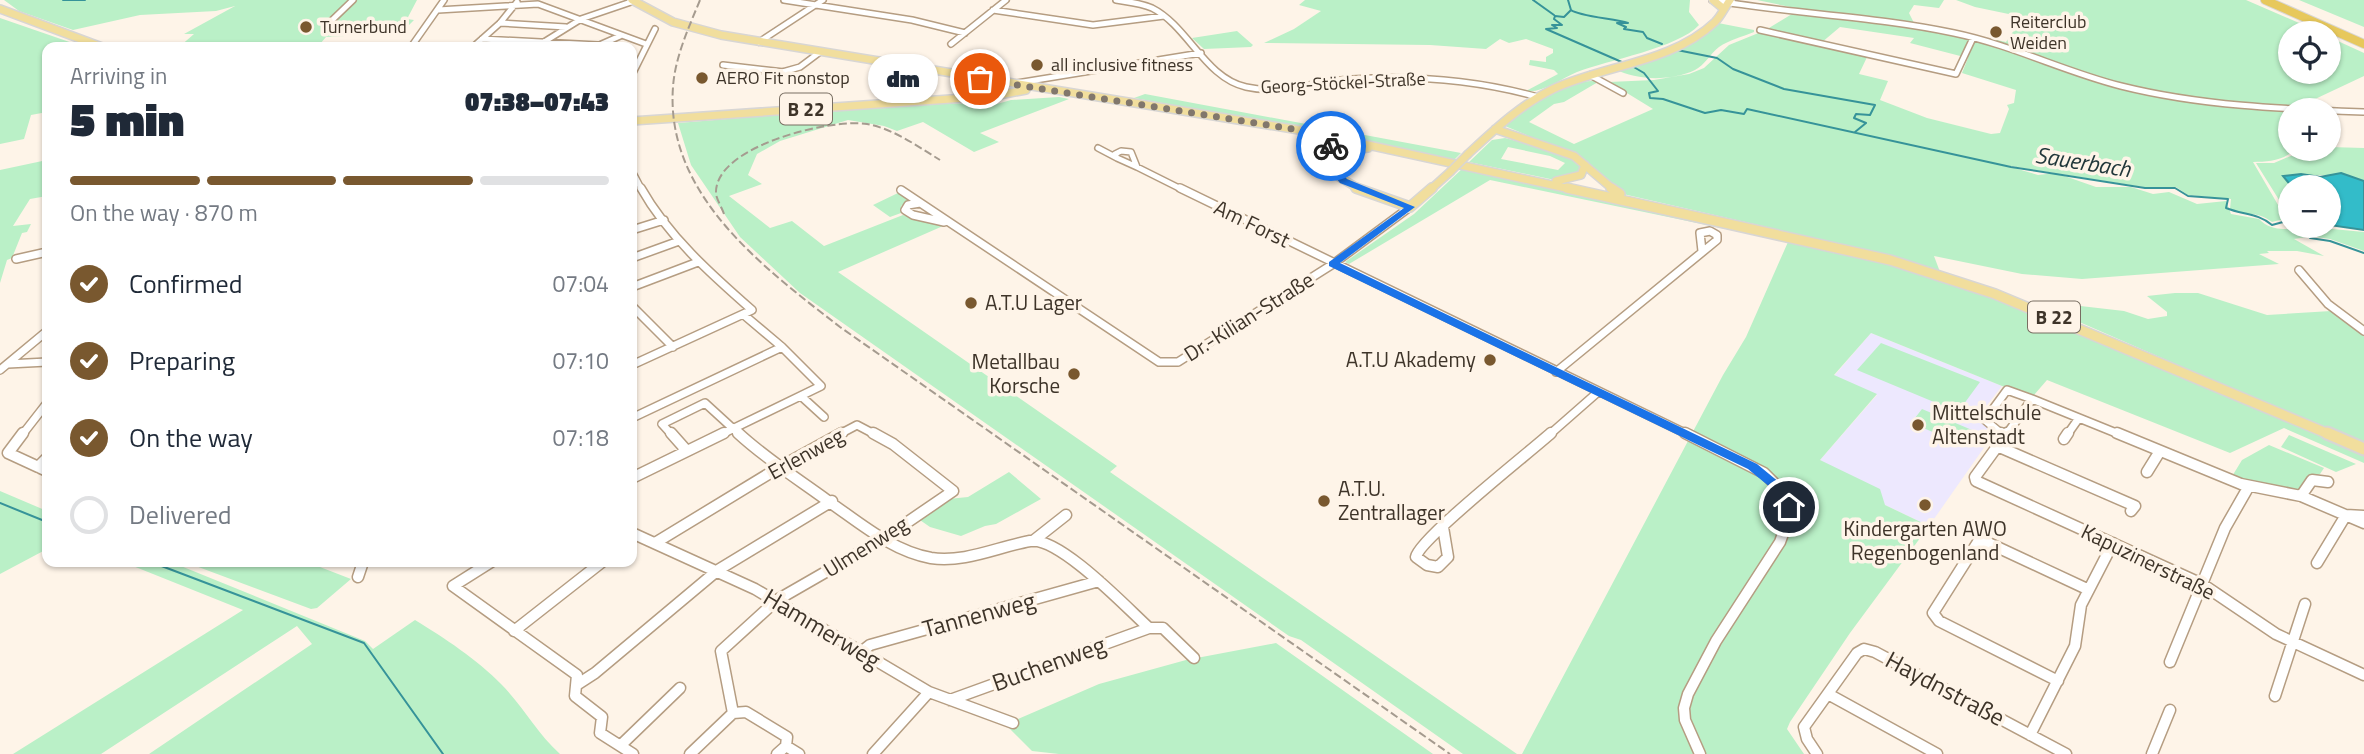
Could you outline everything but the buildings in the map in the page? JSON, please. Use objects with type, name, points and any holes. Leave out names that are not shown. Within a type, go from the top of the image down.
[{"type":"highway","points":[[2265,0],[2364,42]]},
{"type":"highway","points":[[2273,0],[2364,42]]},
{"type":"main road","points":[[1,0],[13,14]]},
{"type":"main road","points":[[634,0],[660,17],[684,26],[759,42],[1020,85]]},
{"type":"main road","points":[[1712,0],[1725,7]]},
{"type":"main road","name":"Dr.-Kilian-Straße","points":[[1410,207],[1495,129],[1538,97],[1692,38],[1725,7]]},
{"type":"main road","points":[[0,10],[89,42]]},
{"type":"main road","points":[[995,81],[999,92]]},
{"type":"main road","name":"B 22","points":[[982,96],[1020,85],[1299,130],[1827,244],[1946,277],[2058,318],[2364,449]]},
{"type":"main road","name":"B 22","points":[[637,121],[982,96],[1044,89]]},
{"type":"main road","points":[[1495,129],[1567,153],[1585,165],[1612,190],[1640,202]]},
{"type":"main road","points":[[1299,130],[1327,142],[1334,151],[1331,167],[1343,181],[1410,207]]},
{"type":"main road","points":[[1483,140],[1513,135]]},
{"type":"main road","points":[[1332,159],[1357,148],[1384,148]]},
{"type":"main road","points":[[1543,181],[1574,178],[1585,170],[1585,165]]},
{"type":"main road","points":[[1390,199],[1412,198],[1427,193]]},
{"type":"street","points":[[327,25],[353,0]]},
{"type":"street","points":[[415,42],[444,0]]},
{"type":"street","points":[[482,39],[543,42],[581,19],[634,0]]},
{"type":"street","points":[[784,0],[912,20],[965,33]]},
{"type":"street","points":[[759,42],[823,0]]},
{"type":"street","points":[[951,44],[1006,0]]},
{"type":"street","points":[[1116,0],[1149,7],[1164,16]]},
{"type":"street","points":[[479,42],[518,2]]},
{"type":"street","points":[[438,10],[488,3],[538,4],[646,44]]},
{"type":"street","points":[[1725,7],[1860,18],[1973,38],[2103,81],[2153,94],[2241,104],[2364,112]]},
{"type":"street","points":[[993,10],[1093,24],[1164,16]]},
{"type":"street","name":"Georg-Stöckel-Straße","points":[[1164,16],[1229,80],[1251,88],[1378,78],[1429,78],[1506,89],[1538,97]]},
{"type":"street","points":[[500,23],[566,27]]},
{"type":"street","points":[[637,64],[655,29]]},
{"type":"street","points":[[1760,30],[1956,74],[1973,38]]},
{"type":"street","points":[[606,42],[620,36]]},
{"type":"street","points":[[747,82],[800,67],[820,52]]},
{"type":"street","points":[[1010,84],[1201,53]]},
{"type":"street","points":[[723,65],[784,72]]},
{"type":"street","points":[[1590,75],[1623,93]]},
{"type":"street","points":[[1020,85],[1039,79]]},
{"type":"street","name":"Am Forst","points":[[1098,148],[1752,467],[1781,490],[1789,507],[1789,517],[1780,542],[1716,641],[1688,694],[1684,708],[1685,720],[1700,754]]},
{"type":"street","name":"Am Forst","points":[[1117,158],[1117,152],[1131,152],[1137,167]]},
{"type":"street","points":[[637,179],[664,220],[698,262],[752,310],[637,363]]},
{"type":"street","name":"Dr.-Kilian-Straße","points":[[901,190],[1156,360],[1168,364],[1178,362],[1333,264],[1410,207]]},
{"type":"street","name":"Dr.-Kilian-Straße","points":[[920,203],[908,205],[905,210],[913,215],[951,224]]},
{"type":"street","points":[[637,228],[664,220]]},
{"type":"street","points":[[637,256],[680,241]]},
{"type":"street","points":[[1556,372],[1702,251]]},
{"type":"street","points":[[16,259],[42,253]]},
{"type":"street","points":[[637,285],[698,262]]},
{"type":"street","points":[[2299,270],[2306,282],[2334,309],[2364,331]]},
{"type":"street","points":[[637,311],[673,346]]},
{"type":"street","points":[[637,476],[821,386],[782,347],[744,315]]},
{"type":"street","points":[[4,367],[42,335]]},
{"type":"street","points":[[637,416],[782,347]]},
{"type":"street","points":[[4,367],[42,363]]},
{"type":"street","points":[[2004,436],[1985,419],[2007,390],[2249,486],[2301,495],[2364,523]]},
{"type":"street","points":[[1443,527],[1448,556],[1438,567],[1418,560],[1416,553],[1443,527],[1598,392]]},
{"type":"street","points":[[800,396],[824,417]]},
{"type":"street","name":"Kapuzinerstraße","points":[[2032,399],[1975,477],[1976,481],[2202,584],[2293,643],[2364,675]]},
{"type":"street","points":[[665,402],[679,416]]},
{"type":"street","points":[[687,451],[662,424],[705,403],[780,467],[883,539],[917,556],[940,560],[974,556],[1033,541],[1066,515]]},
{"type":"street","points":[[42,409],[8,453],[42,469]]},
{"type":"street","points":[[2064,439],[2079,418]]},
{"type":"street","name":"Erlenweg","points":[[655,543],[780,467],[857,425],[893,444],[953,491]]},
{"type":"street","points":[[1997,446],[2134,506],[2131,511]]},
{"type":"street","points":[[2147,471],[2160,451]]},
{"type":"street","points":[[2301,495],[2312,480],[2317,478],[2328,482]]},
{"type":"street","points":[[2170,662],[2225,528],[2249,486]]},
{"type":"street","name":"Ulmenweg","points":[[733,713],[721,651],[777,600],[883,539],[953,491]]},
{"type":"street","points":[[578,684],[596,673],[718,570],[832,501]]},
{"type":"street","points":[[2346,515],[2364,516]]},
{"type":"street","points":[[2317,563],[2346,515]]},
{"type":"street","name":"Hammerweg","points":[[637,537],[718,570],[777,600],[929,692],[1013,723]]},
{"type":"street","points":[[2058,681],[1939,621],[1933,613],[1978,542],[1982,540],[2087,589]]},
{"type":"street","points":[[1033,541],[1049,544],[1099,581],[1149,628],[1163,628],[1194,658]]},
{"type":"street","points":[[2030,735],[2075,646],[2078,613],[2087,589],[2113,543]]},
{"type":"street","points":[[358,577],[361,567]]},
{"type":"street","points":[[483,567],[453,586],[577,675],[575,696],[602,717],[600,733],[633,754]]},
{"type":"street","points":[[514,631],[596,567]]},
{"type":"street","name":"Tannenweg","points":[[861,652],[870,645],[1099,581]]},
{"type":"street","points":[[2275,696],[2305,604]]},
{"type":"street","name":"Buchenweg","points":[[950,700],[1149,628]]},
{"type":"street","name":"Haydnstraße","points":[[1817,754],[1807,739],[1804,727],[1857,653],[1869,649],[2066,754]]},
{"type":"street","points":[[621,745],[680,688]]},
{"type":"street","points":[[873,754],[929,692]]},
{"type":"street","points":[[1828,694],[1937,754]]},
{"type":"street","points":[[2152,754],[2170,710]]},
{"type":"street","points":[[690,754],[733,713],[746,712],[788,737],[786,746],[777,754]]},
{"type":"street","points":[[786,746],[799,754]]},
{"type":"shaded area","name":"Mittelschule Altenstadt","points":[[1871,333],[2002,386],[1977,418],[1995,432],[1929,526],[1885,505],[1820,460],[1877,395],[1834,376]]},
{"type":"green space","points":[[4,0],[417,0],[407,19],[414,20],[401,33],[326,37],[322,42],[185,42],[194,34],[184,34],[235,6],[216,11],[140,15],[73,30],[19,11]]},
{"type":"green space","points":[[1305,0],[1690,0],[1689,12],[1699,25],[1689,33],[1659,47],[1577,72],[1539,90],[1526,91],[1558,74],[1554,70],[1529,65],[1530,60],[1546,62],[1546,57],[1553,53],[1553,49],[1526,39],[1509,43],[1500,39],[1486,49],[1430,45],[1264,43],[1294,29],[1321,11],[1299,5]]},
{"type":"green space","points":[[1757,0],[1944,0],[1939,8],[1914,5],[1909,13],[1915,25]]},
{"type":"green space","points":[[1956,0],[2246,0],[2294,21],[2278,21],[2278,84],[2341,84],[2341,42],[2364,53],[2364,76],[2317,98],[2278,98],[2278,159],[2253,162],[2278,205],[2278,220],[2272,222],[2261,216],[2230,209],[2231,199],[2188,195],[2176,187],[2143,187],[2057,173],[2096,187],[2131,187],[2153,194],[2169,192],[2197,204],[2226,201],[2231,214],[2259,219],[2278,229],[2278,238],[2300,238],[2294,239],[2324,256],[2297,251],[2267,251],[2269,253],[2259,254],[2279,264],[2082,279],[2022,274],[1934,256],[1940,272],[1823,240],[1623,194],[1603,179],[1584,159],[1505,126],[1549,95],[1576,84],[1598,82],[1564,102],[1554,104],[1529,122],[1574,144],[1653,109],[1609,82],[1654,80],[1689,74],[1704,68],[1729,45],[1761,32],[1868,55],[1859,74],[1888,81],[1880,100],[1927,118],[1991,134],[2000,133],[2009,109],[2007,105],[2014,103],[2016,90],[1962,73],[1968,58],[1910,43],[1914,38],[1840,27],[1821,43],[1764,31],[1799,12],[1938,32],[1977,42],[1988,38],[2006,42],[2023,17],[1975,7]],"holes":[[[2004,165],[2055,173],[2038,175]]]},
{"type":"green space","points":[[2299,0],[2364,0],[2364,27]]},
{"type":"green space","points":[[0,18],[70,42],[42,42],[42,113],[31,115],[24,139],[0,144]]},
{"type":"green space","points":[[1718,23],[1754,32],[1731,40],[1716,50],[1699,68],[1686,74],[1655,78],[1634,76],[1615,69],[1642,60]]},
{"type":"green space","points":[[1237,31],[1253,45],[1251,47],[1204,49],[1192,38]]},
{"type":"green space","points":[[1145,94],[1461,153],[1454,160],[1292,126],[1134,98]]},
{"type":"green space","points":[[1059,97],[1069,99],[980,133],[999,142],[974,152],[923,122],[897,131],[848,120],[780,141],[757,154],[748,175],[762,184],[729,196],[770,228],[792,221],[824,246],[903,215],[943,226],[838,272],[1117,466],[1110,472],[1517,754],[1463,754],[1301,640],[1289,636],[800,293],[740,237],[691,165],[678,123],[923,103],[997,104],[1011,100]]},
{"type":"green space","points":[[1505,138],[1566,154],[1581,166],[1577,174],[1563,179],[1550,179],[1469,162],[1492,140]],"holes":[[[1508,147],[1550,156],[1565,163],[1558,170],[1501,159]]]},
{"type":"green space","points":[[2341,147],[2364,148],[2364,181],[2341,175],[2278,175],[2278,198],[2256,163],[2341,161]]},
{"type":"green space","points":[[42,161],[42,197],[30,199],[13,226],[31,224],[27,232],[22,233],[12,258],[7,260],[0,283],[0,170]]},
{"type":"green space","points":[[1463,168],[1916,270],[2087,334],[2364,454],[2364,463],[2284,428],[2230,453],[2047,380],[2034,395],[2002,386],[1871,333],[1834,375],[1877,394],[1820,460],[1880,489],[1885,505],[1929,526],[1850,633],[1790,722],[1787,729],[1804,754],[1522,754],[1723,375],[1746,337],[1788,242],[1490,180],[1349,264],[1345,262],[1414,214]]},
{"type":"green space","points":[[898,193],[910,201],[901,206],[901,213],[890,217],[873,205]]},
{"type":"green space","points":[[2341,230],[2364,232],[2364,251],[2323,238],[2341,238]]},
{"type":"green space","points":[[2198,293],[2267,315],[2331,311],[2364,333],[2364,446],[2038,304],[2037,301],[2124,311],[2148,319],[2167,316],[2167,312],[2147,296]]},
{"type":"green space","points":[[1881,343],[1980,382],[1958,412],[1857,370]]},
{"type":"green space","points":[[1922,409],[1972,430],[1962,444],[1911,423]]},
{"type":"green space","points":[[2289,435],[2356,464],[2336,472],[2281,447]]},
{"type":"green space","points":[[2269,445],[2324,468],[2320,474],[2312,477],[2300,493],[2231,478],[2242,460]]},
{"type":"green space","points":[[1009,472],[1041,499],[996,524],[961,536],[930,527],[917,518],[948,499],[968,497]]},
{"type":"green space","points":[[0,491],[42,509],[42,552],[0,574]]},
{"type":"green space","points":[[136,567],[183,567],[365,641],[373,649],[415,620],[460,649],[492,675],[560,754],[149,754],[312,644],[297,626],[101,754],[13,754],[243,610]]},
{"type":"green space","points":[[198,567],[320,567],[351,579],[317,608],[311,609]]},
{"type":"green space","points":[[1276,643],[1433,754],[1059,754],[1032,751],[1009,728],[1018,719],[1099,684],[1186,660]]},
{"type":"water","points":[[2341,173],[2364,181],[2364,230],[2341,227],[2341,175],[2330,175]]},
{"type":"waterway","points":[[63,0],[85,0]]},
{"type":"waterway","points":[[1533,0],[1554,15]]},
{"type":"waterway","name":"Sauerbach","points":[[1568,0],[1571,10]]},
{"type":"waterway","name":"Sauerbach","points":[[1571,10],[1628,23],[1617,23],[1626,27],[1624,29],[1643,32],[1647,38],[1662,44]]},
{"type":"waterway","name":"Sauerbach","points":[[1571,10],[1564,17],[1555,16],[1554,19],[1562,25],[1552,25],[1557,28],[1546,29],[1624,63]]},
{"type":"waterway","name":"Sauerbach","points":[[1677,50],[1717,58],[1733,69],[1784,89],[1875,105],[1870,115],[1856,114],[1854,118],[1866,123],[1855,132]]},
{"type":"waterway","name":"Sauerbach","points":[[1632,66],[1644,73],[1658,91],[1649,93],[1650,98],[1663,99],[1705,113],[1721,110],[1744,114],[1747,109],[2011,167],[2145,188],[2175,188],[2188,196],[2228,199],[2226,208],[2256,216],[2272,225],[2278,223]]},
{"type":"waterway","name":"Sauerbach","points":[[2310,238],[2330,241],[2364,253]]},
{"type":"waterway","points":[[0,503],[42,520]]},
{"type":"waterway","points":[[164,567],[364,643],[443,754]]},
{"type":"railway","points":[[700,0],[677,65],[673,87],[675,126],[685,162],[702,195],[752,254],[840,327],[1450,754]]},
{"type":"railway","points":[[724,214],[716,194],[720,177],[733,162],[753,149],[803,131],[850,123],[877,126],[940,160]]},
{"type":"way so far","points":[[980,79],[1274,125],[1320,137],[1331,146]]},
{"type":"place","name":"Turnerbund","points":[[306,27]]},
{"type":"place","name":"Reiterclub Weiden","points":[[1996,32]]},
{"type":"place","name":"all inclusive fitness","points":[[1037,65]]},
{"type":"place","name":"AERO Fit nonstop","points":[[702,78]]},
{"type":"place","name":"dm","points":[[980,79]]},
{"type":"place","name":"A.T.U Lager","points":[[971,303]]},
{"type":"place","name":"A.T.U Akademy","points":[[1490,360]]},
{"type":"place","name":"Metallbau Korsche","points":[[1074,374]]},
{"type":"place","name":"Mittelschule Altenstadt","points":[[1918,425]]},
{"type":"place","name":"A.T.U. Zentrallager","points":[[1324,501]]},
{"type":"place","name":"Kindergarten AWO Regenbogenland","points":[[1925,505]]},
{"type":"route","points":[[1331,146],[1334,151],[1331,167],[1343,181],[1410,207],[1333,264],[1764,473],[1781,490],[1789,507]]}]
